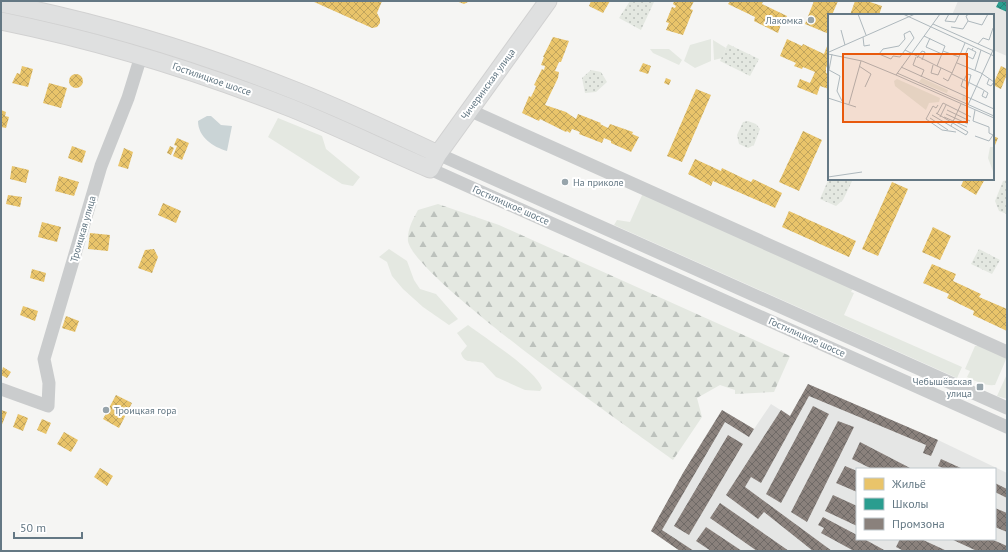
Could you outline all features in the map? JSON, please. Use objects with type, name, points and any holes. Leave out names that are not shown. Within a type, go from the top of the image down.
[{"type":"main road","name":"Чичеринская улица","points":[[430,169],[438,154],[548,1]]},
{"type":"main road","name":"Гостилицкое шоссе","points":[[1,3],[134,35],[188,51],[296,91],[438,154]]},
{"type":"main road","name":"Гостилицкое шоссе","points":[[1,21],[60,34],[135,54],[208,77],[292,109],[430,169]]},
{"type":"main road","points":[[134,35],[135,54]]},
{"type":"street","name":"Троицкая улица","points":[[1,389],[48,406],[49,383],[44,359],[101,166],[128,98],[135,54]]},
{"type":"street","points":[[469,110],[1007,352]]},
{"type":"street","name":"Гостилицкое шоссе","points":[[438,154],[1007,408]]},
{"type":"street","name":"Гостилицкое шоссе","points":[[430,169],[1007,427]]},
{"type":"shaded area","points":[[958,1],[1007,1],[1007,56],[994,50],[994,14],[952,14]]},
{"type":"shaded area","points":[[207,116],[211,116],[221,125],[232,126],[227,151],[212,144],[203,136],[198,121]]},
{"type":"shaded area","points":[[808,384],[938,440],[1007,473],[1007,551],[680,551],[651,531],[683,473],[722,410],[754,429],[771,404],[790,416]]},
{"type":"green space","points":[[630,1],[654,2],[641,30],[619,18]]},
{"type":"green space","points":[[711,39],[711,61],[695,68],[684,61],[690,45]]},
{"type":"green space","points":[[713,40],[726,48],[722,58],[714,60]]},
{"type":"green space","points":[[728,44],[759,59],[750,76],[720,61]]},
{"type":"green space","points":[[650,49],[669,49],[682,60],[679,65],[653,53]]},
{"type":"green space","points":[[591,70],[601,72],[607,82],[596,92],[585,93],[582,78]]},
{"type":"green space","points":[[278,118],[322,136],[326,149],[360,177],[353,186],[342,184],[268,137]]},
{"type":"green space","points":[[748,121],[756,124],[760,129],[754,145],[748,148],[739,144],[737,135],[743,122]]},
{"type":"green space","points":[[828,180],[853,180],[843,200],[836,206],[820,199]]},
{"type":"green space","points":[[1007,180],[1007,214],[999,211],[995,201],[1003,181]]},
{"type":"green space","points":[[643,193],[853,288],[851,292],[854,293],[844,315],[962,367],[957,378],[614,225],[617,220],[630,222]]},
{"type":"green space","points":[[438,204],[499,225],[790,356],[774,392],[735,394],[735,390],[720,385],[697,398],[702,417],[673,460],[527,353],[446,287],[419,260],[408,241],[409,229],[418,210]]},
{"type":"green space","points":[[389,249],[407,261],[414,280],[420,289],[436,294],[458,319],[449,325],[423,307],[403,289],[392,276],[387,262],[379,257]]},
{"type":"green space","points":[[979,249],[1000,260],[992,274],[971,264]]},
{"type":"green space","points":[[468,325],[530,372],[542,388],[540,391],[525,390],[496,377],[483,363],[467,361],[462,357],[461,353],[467,346],[457,333]]},
{"type":"green space","points":[[975,346],[980,346],[1007,357],[995,385],[978,382],[967,377],[970,371],[965,369]]},
{"type":"green space","points":[[1007,374],[1007,399],[997,396]]},
{"type":"building: Жильё","points":[[312,1],[382,1],[377,13],[380,23],[377,27],[372,28]]},
{"type":"building: Жильё","points":[[456,1],[470,1],[464,4]]},
{"type":"building: Жильё","points":[[591,1],[610,1],[603,13],[589,6]]},
{"type":"building: Жильё","points":[[674,1],[694,1],[690,9],[693,10],[683,35],[666,30],[669,23],[666,22],[672,7],[675,8],[676,6],[673,4]]},
{"type":"building: Жильё","points":[[730,1],[763,1],[762,4],[787,16],[783,24],[781,24],[778,33],[754,21],[755,17],[728,4]]},
{"type":"building: Жильё","points":[[814,1],[838,1],[832,14],[828,14],[828,34],[805,24]]},
{"type":"building: Жильё","points":[[855,1],[867,1],[882,6],[879,14],[850,14]]},
{"type":"building: Жильё","points":[[553,37],[569,41],[561,62],[559,62],[555,71],[559,72],[558,78],[545,105],[566,112],[576,119],[578,114],[601,123],[600,124],[608,128],[610,124],[633,132],[632,134],[639,137],[631,152],[611,143],[611,141],[604,138],[602,143],[579,134],[580,132],[572,129],[570,133],[567,131],[566,132],[540,119],[539,121],[522,113],[529,96],[531,97],[535,89],[536,86],[534,85],[542,69],[544,70],[545,66],[541,65],[543,57]]},
{"type":"building: Жильё","points":[[787,39],[802,46],[803,44],[824,54],[828,44],[828,63],[826,73],[828,74],[828,89],[820,86],[817,95],[797,87],[800,79],[810,83],[815,72],[803,67],[802,69],[794,66],[796,63],[780,56]]},
{"type":"building: Жильё","points":[[643,63],[651,66],[648,74],[639,71]]},
{"type":"building: Жильё","points":[[22,66],[33,69],[28,87],[12,83],[17,73],[20,74]]},
{"type":"building: Жильё","points":[[1001,66],[1007,69],[1007,74],[1001,89],[994,86]]},
{"type":"building: Жильё","points":[[73,74],[79,74],[83,78],[83,84],[79,88],[73,88],[69,84],[69,78]]},
{"type":"building: Жильё","points":[[666,78],[671,80],[669,85],[664,83]]},
{"type":"building: Жильё","points":[[49,83],[67,88],[61,108],[43,103]]},
{"type":"building: Жильё","points":[[696,89],[711,95],[682,162],[667,156]]},
{"type":"building: Жильё","points":[[1,110],[6,112],[5,116],[9,117],[6,128],[1,127]]},
{"type":"building: Жильё","points":[[803,131],[822,140],[799,191],[779,182]]},
{"type":"building: Жильё","points":[[994,136],[998,138],[994,148]]},
{"type":"building: Жильё","points":[[177,138],[189,143],[182,160],[173,156],[177,146],[174,145]]},
{"type":"building: Жильё","points":[[72,146],[86,151],[82,163],[68,158]]},
{"type":"building: Жильё","points":[[170,146],[174,148],[171,155],[167,153]]},
{"type":"building: Жильё","points":[[124,148],[133,152],[128,169],[118,166]]},
{"type":"building: Жильё","points":[[695,159],[721,171],[722,168],[751,182],[753,179],[782,193],[775,208],[713,181],[711,186],[688,174]]},
{"type":"building: Жильё","points":[[12,166],[29,170],[26,183],[10,179]]},
{"type":"building: Жильё","points":[[59,176],[79,182],[74,196],[55,191]]},
{"type":"building: Жильё","points":[[964,180],[984,180],[976,195],[961,186]]},
{"type":"building: Жильё","points":[[892,182],[908,189],[878,256],[862,249]]},
{"type":"building: Жильё","points":[[8,195],[22,197],[20,207],[6,204]]},
{"type":"building: Жильё","points":[[163,203],[181,211],[176,223],[158,215]]},
{"type":"building: Жильё","points":[[789,211],[856,241],[849,257],[782,227]]},
{"type":"building: Жильё","points":[[42,222],[61,227],[57,242],[38,237]]},
{"type":"building: Жильё","points":[[933,227],[951,236],[940,260],[922,252]]},
{"type":"building: Жильё","points":[[90,233],[110,235],[108,251],[88,249]]},
{"type":"building: Жильё","points":[[154,249],[158,257],[152,273],[138,268],[145,250]]},
{"type":"building: Жильё","points":[[932,264],[956,274],[953,281],[981,294],[979,297],[1007,309],[1007,331],[973,315],[974,311],[947,298],[949,294],[923,283]]},
{"type":"building: Жильё","points":[[32,269],[46,273],[44,282],[30,278]]},
{"type":"building: Жильё","points":[[23,306],[38,311],[35,321],[20,315]]},
{"type":"building: Жильё","points":[[66,316],[79,321],[75,332],[62,328]]},
{"type":"building: Жильё","points":[[3,367],[11,372],[7,378],[1,375]]},
{"type":"building: Жильё","points":[[116,395],[132,403],[119,428],[103,419]]},
{"type":"building: Жильё","points":[[1,410],[7,412],[1,427]]},
{"type":"building: Жильё","points":[[18,414],[28,418],[23,431],[13,427]]},
{"type":"building: Жильё","points":[[42,419],[51,423],[46,434],[37,430]]},
{"type":"building: Жильё","points":[[64,432],[78,440],[71,452],[57,444]]},
{"type":"building: Жильё","points":[[100,468],[113,476],[107,486],[94,477]]},
{"type":"building: Школы","points":[[999,1],[1007,1],[1007,12],[996,7]]},
{"type":"building: Промзона","points":[[808,384],[938,440],[931,456],[923,453],[926,445],[809,396],[761,483],[751,477],[745,487],[832,551],[813,551],[764,512],[758,519],[726,495],[781,410],[790,416]]},
{"type":"building: Промзона","points":[[813,406],[829,414],[781,503],[766,494]]},
{"type":"building: Промзона","points":[[722,410],[754,429],[749,437],[725,422],[662,530],[694,551],[680,551],[651,531],[683,473]]},
{"type":"building: Промзона","points":[[838,421],[854,427],[807,522],[791,512]]},
{"type":"building: Промзона","points":[[728,435],[743,444],[689,535],[674,526]]},
{"type":"building: Промзона","points":[[860,442],[910,468],[870,468],[852,459]]},
{"type":"building: Промзона","points":[[941,459],[961,468],[943,468],[938,466]]},
{"type":"building: Промзона","points":[[845,466],[856,471],[856,492],[836,483]]},
{"type":"building: Промзона","points":[[996,484],[1007,489],[1007,498],[996,492]]},
{"type":"building: Промзона","points":[[833,495],[856,506],[856,526],[825,511]]},
{"type":"building: Промзона","points":[[720,503],[789,551],[757,551],[710,518]]},
{"type":"building: Промзона","points":[[996,508],[1007,513],[1007,532],[996,527]]},
{"type":"building: Промзона","points":[[823,517],[856,534],[856,540],[866,540],[886,551],[854,551],[821,533],[824,528],[818,525]]},
{"type":"building: Промзона","points":[[706,527],[742,551],[711,551],[696,541]]},
{"type":"building: Промзона","points":[[900,540],[923,540],[947,551],[904,551],[896,547]]},
{"type":"building: Промзона","points":[[953,540],[993,540],[1007,546],[1007,551],[977,551]]},
{"type":"place","name":"Лакомка","points":[[811,20]]},
{"type":"place","name":"На приколе","points":[[565,182]]},
{"type":"place","name":"Чебышёвская улица","points":[[980,387]]},
{"type":"place","name":"Троицкая гора","points":[[106,410]]}]
